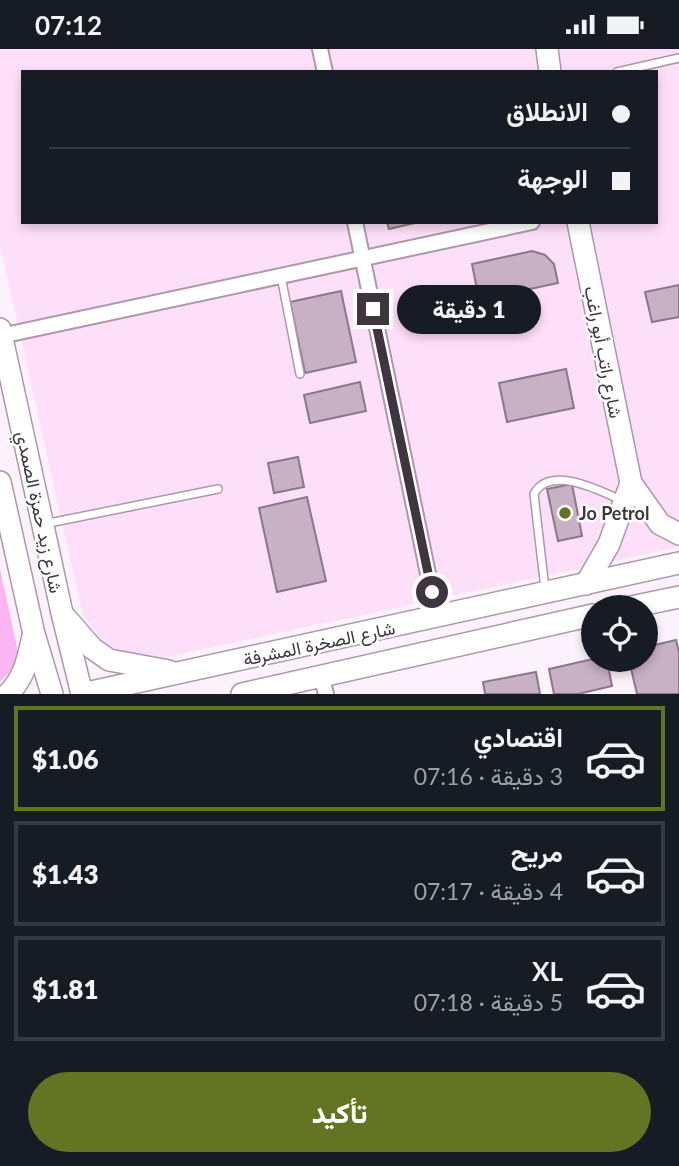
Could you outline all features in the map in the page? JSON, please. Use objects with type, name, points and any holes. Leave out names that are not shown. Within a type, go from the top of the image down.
[{"type":"main road","points":[[547,49],[550,70]]},
{"type":"main road","name":"شارع راتب أبو راغب","points":[[578,224],[627,492],[660,524],[679,534]]},
{"type":"main road","name":"شارع زيد حمزة الصمدي","points":[[1,333],[82,694]]},
{"type":"main road","name":"شارع زيد حمزة الصمدي","points":[[0,482],[34,634],[52,694]]},
{"type":"main road","points":[[586,585],[609,544],[627,492]]},
{"type":"main road","name":"شارع الصخرة المشرفة","points":[[82,694],[679,563]]},
{"type":"main road","points":[[658,601],[679,597]]},
{"type":"main road","points":[[62,613],[92,648],[109,660],[181,674]]},
{"type":"main road","name":"شارع الصخرة المشرفة","points":[[242,694],[324,684],[581,618]]},
{"type":"main road","points":[[8,694],[16,686],[26,667],[34,634]]},
{"type":"street","points":[[320,49],[325,70]]},
{"type":"street","points":[[355,224],[437,617]]},
{"type":"street","points":[[1,333],[522,224]]},
{"type":"lane","points":[[626,70],[679,58]]},
{"type":"lane","points":[[281,275],[300,374]]},
{"type":"lane","points":[[545,594],[534,494],[538,486],[563,480],[627,492]]},
{"type":"lane","points":[[42,524],[218,489]]},
{"type":"shaded area","points":[[0,49],[679,49],[679,547],[162,658],[114,654],[83,616],[0,245]]},
{"type":"shaded area","points":[[0,569],[18,652],[15,667],[0,682]]},
{"type":"building","points":[[388,224],[410,224],[389,229]]},
{"type":"building","points":[[532,251],[545,255],[554,264],[558,283],[479,300],[472,264]]},
{"type":"building","points":[[679,285],[679,317],[652,322],[645,292]]},
{"type":"building","points":[[341,291],[356,362],[305,373],[290,302]]},
{"type":"building","points":[[566,369],[574,408],[507,422],[499,383]]},
{"type":"building","points":[[360,382],[366,411],[310,423],[304,395]]},
{"type":"building","points":[[298,457],[304,487],[274,493],[268,463]]},
{"type":"building","name":"Jo Petrol","points":[[572,484],[582,536],[558,541],[547,489]]},
{"type":"building","points":[[307,497],[326,581],[277,592],[259,508]]},
{"type":"building","points":[[676,640],[679,652],[679,694],[637,694],[632,672],[658,672],[658,644]]},
{"type":"building","points":[[581,662],[581,672],[609,672],[612,686],[578,694],[554,694],[549,669]]},
{"type":"building","points":[[536,672],[540,694],[485,694],[483,682]]},
{"type":"place","name":"Jo Petrol","points":[[565,513]]},
{"type":"route","points":[[373,309],[432,592]]}]
